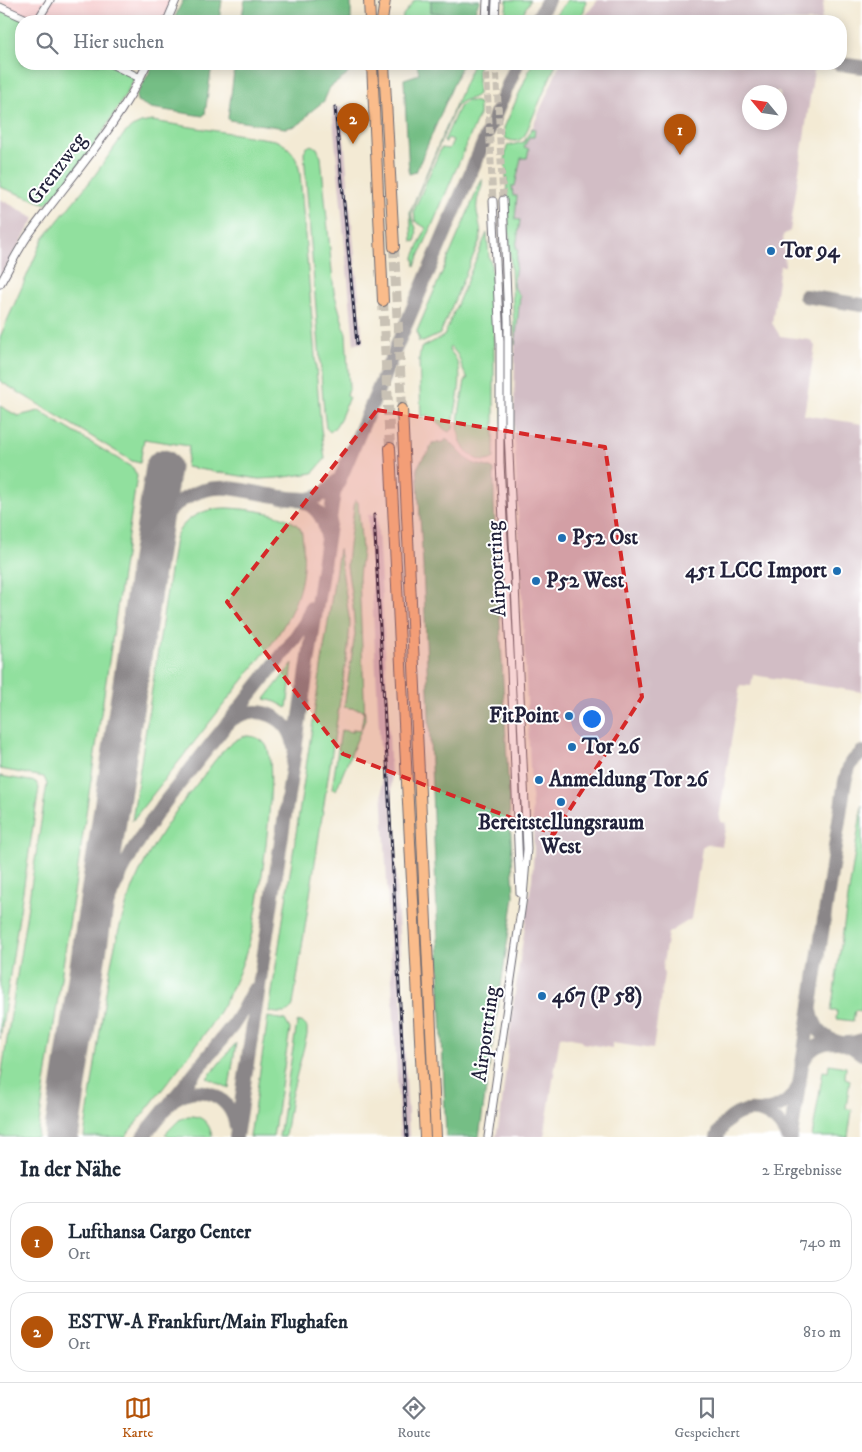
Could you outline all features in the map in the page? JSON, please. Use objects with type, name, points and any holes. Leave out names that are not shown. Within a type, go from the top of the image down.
[{"type":"highway","points":[[368,0],[369,15]]},
{"type":"highway","points":[[380,0],[381,15]]},
{"type":"highway","points":[[383,15],[385,0]]},
{"type":"highway","points":[[372,70],[383,301]]},
{"type":"highway","points":[[384,70],[394,247]]},
{"type":"highway","points":[[402,409],[436,1137]]},
{"type":"highway","points":[[390,448],[425,1137]]},
{"type":"street","points":[[41,15],[50,0]]},
{"type":"street","points":[[170,15],[176,0]]},
{"type":"street","points":[[486,15],[487,0]]},
{"type":"street","points":[[495,15],[496,0]]},
{"type":"street","points":[[0,7],[18,15]]},
{"type":"street","points":[[124,70],[140,77]]},
{"type":"street","name":"Grenzweg","points":[[0,284],[27,237],[100,141],[144,70]]},
{"type":"street","name":"Airportring","points":[[488,1137],[526,868],[527,832],[508,430],[508,321],[503,200]]},
{"type":"street","name":"Airportring","points":[[493,201],[500,342],[500,464],[520,870],[517,936]]},
{"type":"highlighted area","points":[[377,410],[605,447],[642,697],[554,834],[343,754],[227,602]]},
{"type":"shaded area","points":[[0,0],[176,0],[170,15],[24,15],[0,3]]},
{"type":"shaded area","points":[[598,0],[824,0],[822,15],[586,15]]},
{"type":"shaded area","points":[[557,70],[814,70],[790,231],[783,235],[785,266],[780,266],[772,323],[780,336],[810,340],[815,346],[804,415],[862,424],[862,692],[753,675],[751,686],[740,685],[719,818],[721,822],[726,823],[722,846],[707,844],[702,848],[691,919],[668,933],[653,1049],[612,1043],[612,1048],[582,1043],[582,1040],[560,1036],[544,1137],[496,1137],[532,879],[534,851],[514,429],[515,345],[506,182],[524,147]]},
{"type":"shaded area","points":[[332,107],[341,107],[363,343],[354,344]]},
{"type":"shaded area","points":[[0,199],[35,218],[0,277]]},
{"type":"shaded area","points":[[368,515],[377,515],[409,1137],[400,1137]]},
{"type":"green space","points":[[183,0],[222,0],[220,15],[176,15]]},
{"type":"green space","points":[[245,0],[351,0],[351,15],[242,15]]},
{"type":"green space","points":[[415,0],[431,0],[431,12],[446,14],[445,15],[403,15]]},
{"type":"green space","points":[[431,0],[480,0],[474,15],[445,15],[431,12]]},
{"type":"green space","points":[[507,0],[530,0],[522,15],[506,15]]},
{"type":"green space","points":[[567,0],[586,0],[582,15],[556,15]]},
{"type":"green space","points":[[0,4],[21,15],[15,15],[15,70],[131,70],[137,73],[96,142],[46,204],[0,187]]},
{"type":"green space","points":[[151,70],[211,70],[205,114],[203,116],[151,108],[137,101],[136,96]]},
{"type":"green space","points":[[234,70],[350,70],[346,76],[330,87],[324,101],[296,126],[285,128],[229,120]]},
{"type":"green space","points":[[418,70],[459,70],[416,172],[409,174],[404,79],[419,74]]},
{"type":"green space","points":[[470,70],[478,70],[478,94],[460,103],[455,108],[412,209],[412,218],[417,232],[415,242],[412,241],[410,212]]},
{"type":"green space","points":[[529,70],[553,70],[523,138],[516,141],[505,138],[504,128]]},
{"type":"green space","points":[[467,101],[479,103],[479,115],[415,266],[414,257],[426,228],[415,221],[414,210],[441,148],[449,149],[453,140],[448,138],[445,143],[444,141],[459,107]]},
{"type":"green space","points":[[152,121],[275,140],[293,153],[298,163],[325,459],[313,473],[259,479],[186,467],[189,446],[144,439],[140,463],[132,461],[0,381],[0,337],[43,239],[92,179],[124,134],[132,127]]},
{"type":"green space","points":[[532,128],[535,129],[534,137],[529,137],[524,147],[529,149],[527,158],[521,158],[515,186],[512,186],[513,196],[517,196],[515,219],[520,220],[513,286],[520,296],[515,345],[505,156],[507,146],[524,142]]},
{"type":"green space","points":[[311,145],[317,148],[321,157],[334,292],[346,334],[349,389],[347,396],[349,397],[339,421],[330,432],[326,428],[324,412],[304,153],[306,148]]},
{"type":"green space","points":[[482,179],[477,208],[481,230],[480,240],[440,334],[423,342],[418,341],[420,338],[418,338],[417,331]]},
{"type":"green space","points":[[487,233],[491,262],[494,346],[494,458],[484,461],[475,458],[466,451],[461,442],[458,422],[459,412],[465,380],[468,378],[457,354],[450,347],[449,350],[459,367],[460,377],[453,429],[449,432],[428,415],[421,417],[419,359],[421,348],[444,336]]},
{"type":"green space","points":[[500,281],[503,282],[504,417],[508,498],[506,499],[503,428]]},
{"type":"green space","points":[[0,406],[18,416],[39,411],[133,468],[137,476],[37,1137],[0,1137],[0,1084],[47,784],[44,777],[0,769]]},
{"type":"green space","points":[[446,439],[471,462],[494,470],[494,505],[514,896],[479,1137],[446,1137],[423,566],[417,468],[424,456],[429,452],[432,443],[444,442]]},
{"type":"green space","points":[[355,500],[358,502],[362,551],[359,577],[365,720],[361,729],[364,710],[344,707],[355,634],[347,566]]},
{"type":"green space","points":[[219,508],[274,514],[291,521],[300,528],[303,544],[301,584],[293,607],[273,642],[132,821],[175,538],[184,524],[196,515]]},
{"type":"green space","points":[[339,549],[350,624],[348,648],[293,1005],[286,1012],[269,1012]]},
{"type":"green space","points":[[293,663],[287,708],[265,699]]},
{"type":"green space","points":[[353,729],[361,730],[336,790],[332,789],[341,730],[353,732]]},
{"type":"green space","points":[[246,736],[257,738],[266,745],[270,758],[271,780],[267,836],[259,894],[252,933],[239,973],[221,1008],[208,1028],[125,1137],[84,1137],[110,967],[122,917],[134,885],[155,843],[181,804],[220,754],[232,742]]},
{"type":"green space","points":[[0,776],[36,782],[39,788],[0,1039]]},
{"type":"green space","points":[[862,805],[862,1003],[861,1011],[855,1010],[853,1021],[836,1019],[837,1011],[831,1011]]},
{"type":"green space","points":[[268,1017],[285,1020],[290,1029],[273,1137],[250,1137]]},
{"type":"green space","points":[[302,1022],[307,1027],[307,1035],[291,1097],[285,1137],[279,1137],[297,1023]]},
{"type":"green space","points":[[236,1043],[229,1088],[207,1078]]},
{"type":"green space","points":[[829,1064],[846,1067],[845,1078],[850,1080],[846,1108],[852,1110],[848,1137],[812,1137],[823,1071],[828,1072]]},
{"type":"green space","points":[[188,1116],[197,1117],[204,1121],[212,1137],[169,1137],[165,1134],[179,1120]]},
{"type":"taxiway","points":[[539,15],[548,0]]},
{"type":"taxiway","points":[[847,65],[862,67]]},
{"type":"taxiway","points":[[236,1137],[334,493],[514,70]]},
{"type":"taxiway","points":[[805,296],[862,305]]},
{"type":"taxiway","points":[[145,583],[150,552],[160,523],[175,505],[195,493],[217,488],[229,488],[289,498],[309,499],[325,493],[337,481]]},
{"type":"taxiway","points":[[299,499],[318,512],[326,533]]},
{"type":"taxiway","points":[[76,1040],[85,981],[93,946],[106,906],[133,850],[168,798],[290,645],[305,623],[311,608]]},
{"type":"taxiway","points":[[233,719],[242,714],[252,712],[271,715],[286,727],[294,746]]},
{"type":"taxiway","points":[[791,1137],[845,781],[850,764],[862,752]]},
{"type":"taxiway","points":[[143,1137],[233,1025],[253,990]]},
{"type":"taxiway","points":[[811,1011],[817,1028],[829,1039],[845,1043],[862,1040]]},
{"type":"taxiway","points":[[803,1062],[817,1046],[837,1042]]},
{"type":"taxiway","points":[[843,1043],[862,1054]]},
{"type":"taxiway","points":[[759,1111],[765,1111],[782,1105],[798,1087]]},
{"type":"taxiway","points":[[176,1098],[186,1093],[195,1092],[205,1092],[214,1095],[222,1100],[228,1108],[233,1116],[236,1127]]},
{"type":"taxiway","points":[[717,1137],[723,1126],[732,1117],[741,1112],[752,1111],[762,1112],[772,1117],[787,1137]]},
{"type":"runway","points":[[61,1137],[163,467]]},
{"type":"tunnel","points":[[486,70],[493,201]]},
{"type":"tunnel","points":[[496,70],[503,200]]},
{"type":"tunnel","points":[[394,247],[402,409]]},
{"type":"tunnel","points":[[383,301],[390,448]]},
{"type":"railway","points":[[335,107],[357,344]]},
{"type":"railway","points":[[374,515],[407,1137]]},
{"type":"place","name":"ESTW-A Frankfurt/Main Flughafen","points":[[353,144]]},
{"type":"place","name":"Lufthansa Cargo Center","points":[[680,155]]},
{"type":"place","name":"Tor 94","points":[[771,251]]},
{"type":"place","name":"P52 Ost","points":[[562,538]]},
{"type":"place","name":"451 LCC Import","points":[[837,571]]},
{"type":"place","name":"P52 West","points":[[536,581]]},
{"type":"place","name":"FitPoint","points":[[569,716]]},
{"type":"place","name":"Tor 26","points":[[572,747]]},
{"type":"place","name":"Anmeldung Tor 26","points":[[539,780]]},
{"type":"place","name":"Bereitstellungsraum West","points":[[561,802]]},
{"type":"place","name":"467 (P 58)","points":[[542,996]]}]
